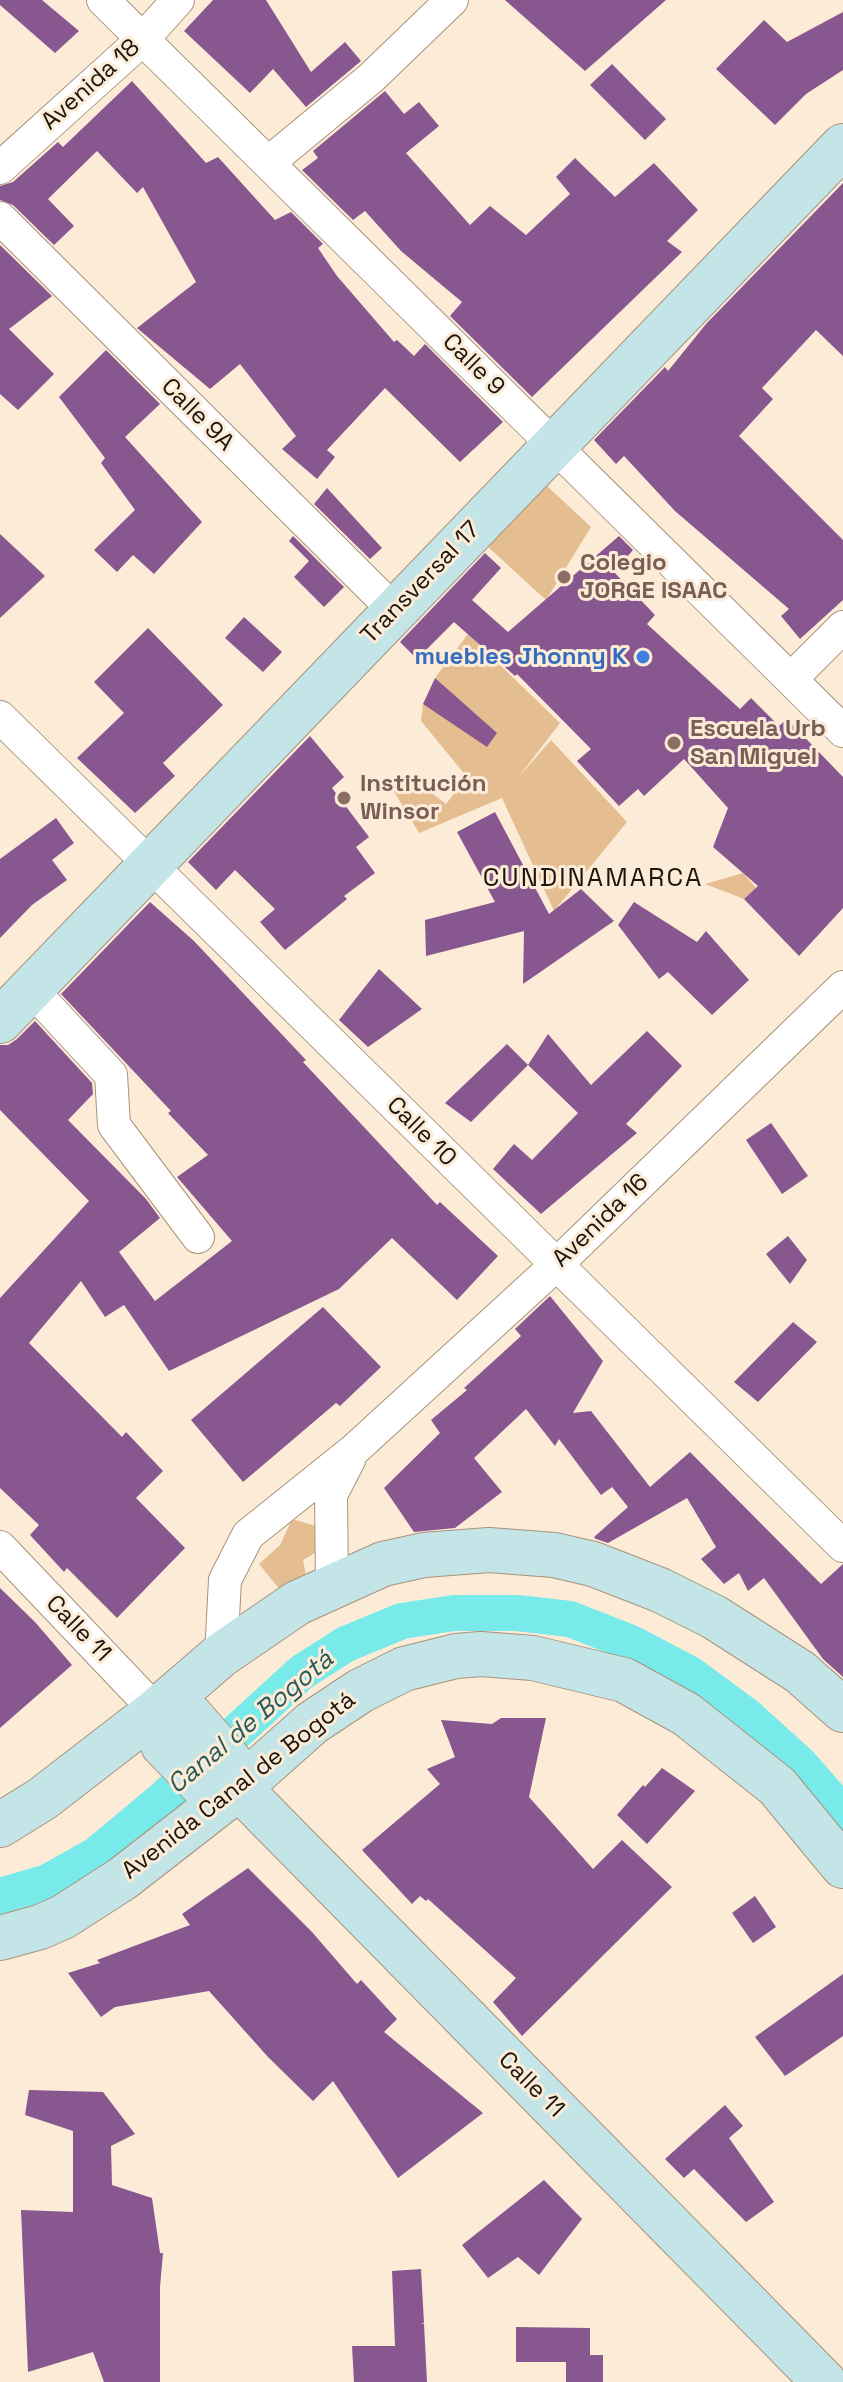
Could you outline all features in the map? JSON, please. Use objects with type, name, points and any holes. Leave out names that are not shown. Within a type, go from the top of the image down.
[{"type":"main road","name":"Transversal 17","points":[[0,1021],[843,146]]},
{"type":"main road","points":[[0,1825],[170,1724],[221,1655],[297,1603],[383,1564],[452,1551],[532,1553],[593,1564],[660,1590],[714,1617],[800,1672],[843,1710]]},
{"type":"main road","name":"Avenida Canal de Bogotá","points":[[0,1938],[40,1927],[89,1902],[144,1864],[225,1779],[383,1678],[404,1669],[456,1656],[506,1654],[624,1680],[686,1714],[777,1786],[843,1866]]},
{"type":"main road","name":"Calle 11","points":[[170,1724],[824,2382]]},
{"type":"street","name":"Calle 9","points":[[103,0],[843,731]]},
{"type":"street","name":"Avenida 18","points":[[0,168],[143,39],[178,0]]},
{"type":"street","points":[[268,163],[371,78],[452,0]]},
{"type":"street","name":"Calle 9A","points":[[0,218],[395,611]]},
{"type":"street","points":[[791,679],[843,627]]},
{"type":"street","name":"Calle 10","points":[[0,717],[843,1546]]},
{"type":"street","name":"Avenida 16","points":[[221,1655],[225,1580],[248,1535],[354,1450],[556,1265],[843,987]]},
{"type":"street","points":[[31,989],[111,1075],[114,1125],[198,1237]]},
{"type":"street","name":"Avenida 16","points":[[332,1585],[331,1495],[354,1450]]},
{"type":"street","name":"Calle 11","points":[[0,1547],[170,1724]]},
{"type":"shaded area","points":[[545,484],[591,527],[546,600],[487,546]]},
{"type":"shaded area","points":[[468,634],[560,723],[517,779],[551,740],[627,822],[554,911],[502,798],[419,833],[393,790],[412,778],[446,804],[467,777],[421,721],[423,704],[483,722],[435,678]]},
{"type":"shaded area","points":[[743,873],[756,888],[744,899],[705,884]]},
{"type":"shaded area","points":[[292,1519],[316,1526],[320,1550],[303,1560],[307,1580],[281,1591],[259,1564],[280,1545]]},
{"type":"building","points":[[0,0],[42,0],[79,31],[55,53],[0,5]]},
{"type":"building","points":[[213,0],[266,0],[311,72],[345,42],[361,61],[306,107],[273,69],[250,93],[184,31]]},
{"type":"building","points":[[505,0],[666,0],[585,71]]},
{"type":"building","points":[[843,12],[843,70],[806,94],[775,125],[716,69],[764,20],[787,42]]},
{"type":"building","points":[[612,64],[666,119],[645,140],[590,85]]},
{"type":"building","points":[[132,81],[206,163],[218,157],[275,220],[291,212],[323,244],[318,248],[337,276],[394,342],[397,340],[414,356],[425,344],[503,422],[460,462],[385,388],[327,450],[335,457],[317,479],[282,449],[296,436],[240,364],[210,389],[137,328],[196,282],[143,187],[137,193],[97,151],[48,199],[74,226],[54,245],[13,205],[0,200],[0,186],[13,182],[58,142],[63,147]]},
{"type":"building","points":[[385,91],[404,114],[419,102],[439,126],[406,153],[470,225],[490,206],[526,235],[570,194],[556,177],[575,158],[615,197],[654,163],[698,210],[667,241],[682,252],[532,397],[450,316],[462,302],[401,251],[365,211],[353,220],[302,170],[318,158],[313,151]]},
{"type":"building","points":[[843,183],[843,356],[816,330],[762,388],[773,399],[739,436],[843,540],[843,600],[800,639],[781,616],[789,609],[675,511],[624,456],[616,464],[594,440],[665,367],[668,371],[706,324]]},
{"type":"building","points":[[0,245],[52,296],[9,329],[54,374],[18,410],[0,394]]},
{"type":"building","points":[[106,350],[160,404],[125,437],[202,522],[154,574],[133,555],[117,572],[94,550],[135,510],[101,463],[105,458],[59,397]]},
{"type":"building","points":[[327,488],[382,548],[370,559],[314,504]]},
{"type":"building","points":[[0,534],[45,576],[0,618]]},
{"type":"building","points":[[293,536],[344,587],[324,607],[294,577],[309,561],[289,541]]},
{"type":"building","points":[[619,536],[633,550],[614,572],[655,615],[647,624],[740,709],[751,698],[779,726],[787,719],[843,777],[843,908],[799,956],[744,899],[758,886],[713,847],[728,808],[684,759],[644,796],[638,789],[619,806],[577,761],[591,749],[517,674],[515,676],[454,622],[417,659],[400,642],[485,553],[501,568],[472,600],[508,632]]},
{"type":"building","points":[[244,617],[282,652],[263,672],[225,638]]},
{"type":"building","points":[[148,628],[223,705],[163,763],[175,776],[135,813],[77,758],[124,713],[94,682]]},
{"type":"building","points":[[435,678],[497,733],[487,747],[423,704]]},
{"type":"building","points":[[310,736],[344,777],[332,788],[369,837],[356,847],[375,873],[344,896],[347,899],[285,950],[260,922],[275,909],[235,870],[216,890],[188,862]]},
{"type":"building","points":[[495,812],[549,914],[581,889],[614,921],[523,984],[524,931],[426,956],[425,920],[495,902],[457,832]]},
{"type":"building","points":[[56,818],[74,843],[52,860],[67,880],[32,905],[0,938],[0,859]]},
{"type":"building","points":[[150,902],[194,941],[437,1205],[440,1202],[498,1256],[457,1300],[392,1238],[339,1289],[169,1371],[124,1305],[105,1317],[81,1281],[29,1343],[122,1437],[126,1432],[163,1471],[136,1498],[185,1548],[117,1618],[67,1568],[64,1572],[30,1535],[39,1525],[0,1488],[0,1298],[89,1201],[0,1110],[0,1045],[8,1045],[17,1039],[35,1021],[92,1083],[93,1094],[68,1120],[146,1199],[160,1218],[119,1252],[155,1301],[232,1241],[177,1177],[208,1155],[61,994]]},
{"type":"building","points":[[634,902],[697,942],[706,931],[749,980],[712,1015],[668,972],[659,979],[618,925]]},
{"type":"building","points":[[379,969],[422,1009],[368,1047],[339,1020]]},
{"type":"building","points":[[647,1031],[682,1066],[626,1124],[637,1133],[541,1214],[493,1169],[514,1144],[532,1160],[578,1113],[528,1065],[548,1034],[591,1085]]},
{"type":"building","points":[[507,1044],[528,1065],[471,1122],[445,1103]]},
{"type":"building","points":[[771,1123],[808,1176],[782,1194],[746,1140]]},
{"type":"building","points":[[788,1236],[807,1260],[790,1284],[766,1254]]},
{"type":"building","points":[[550,1296],[603,1361],[573,1413],[591,1411],[650,1487],[690,1452],[821,1584],[843,1564],[843,1677],[823,1659],[764,1578],[748,1591],[739,1573],[724,1584],[701,1559],[716,1547],[687,1498],[608,1543],[596,1539],[594,1537],[628,1507],[612,1487],[601,1495],[559,1439],[555,1446],[526,1409],[474,1458],[502,1492],[455,1528],[414,1532],[384,1488],[440,1433],[431,1420],[467,1390],[464,1388],[521,1336],[515,1329]]},
{"type":"building","points":[[323,1307],[381,1367],[340,1406],[336,1403],[243,1482],[191,1420]]},
{"type":"building","points":[[793,1322],[817,1342],[758,1402],[734,1382]]},
{"type":"building","points":[[0,1588],[72,1665],[0,1728]]},
{"type":"building","points":[[501,1718],[546,1718],[529,1797],[593,1869],[622,1840],[672,1887],[522,2036],[493,2002],[516,1978],[428,1899],[426,1901],[420,1896],[412,1904],[362,1850],[440,1784],[427,1769],[455,1757],[441,1720],[492,1724]]},
{"type":"building","points":[[662,1768],[695,1791],[647,1844],[617,1815]]},
{"type":"building","points":[[248,1868],[312,1932],[357,1984],[361,1980],[397,2019],[384,2032],[483,2113],[398,2178],[333,2081],[313,2101],[268,2057],[209,1991],[115,2007],[101,2017],[68,1973],[100,1963],[97,1960],[190,1925],[182,1914]]},
{"type":"building","points":[[755,1896],[776,1927],[753,1943],[732,1913]]},
{"type":"building","points":[[843,1974],[843,2036],[785,2076],[755,2037]]},
{"type":"building","points":[[29,2090],[103,2092],[135,2134],[111,2146],[112,2185],[152,2198],[160,2253],[163,2253],[160,2382],[104,2382],[93,2352],[28,2372],[21,2210],[73,2212],[73,2131],[25,2115]]},
{"type":"building","points":[[725,2105],[743,2126],[729,2138],[774,2202],[746,2222],[694,2169],[684,2178],[665,2159]]},
{"type":"building","points":[[544,2180],[582,2219],[539,2275],[518,2257],[488,2278],[462,2245]]},
{"type":"building","points":[[421,2269],[424,2323],[421,2324],[424,2324],[427,2382],[354,2382],[352,2346],[395,2346],[392,2271]]},
{"type":"building","points":[[516,2327],[590,2328],[590,2355],[603,2355],[603,2382],[566,2382],[566,2362],[516,2362]]},
{"type":"waterway","name":"Canal de Bogotá","points":[[0,1896],[48,1882],[96,1855],[163,1799],[302,1672],[346,1644],[402,1621],[454,1613],[517,1613],[570,1619],[631,1643],[690,1674],[747,1716],[799,1763],[843,1813]]},
{"type":"place","name":"Colegio JORGE ISAAC","points":[[564,577]]},
{"type":"place","name":"muebles Jhonny K","points":[[643,657]]},
{"type":"place","name":"Escuela Urb San Miguel","points":[[674,743]]},
{"type":"place","name":"Institución Winsor","points":[[344,798]]},
{"type":"district","name":"CUNDINAMARCA","points":[[593,879]]}]
